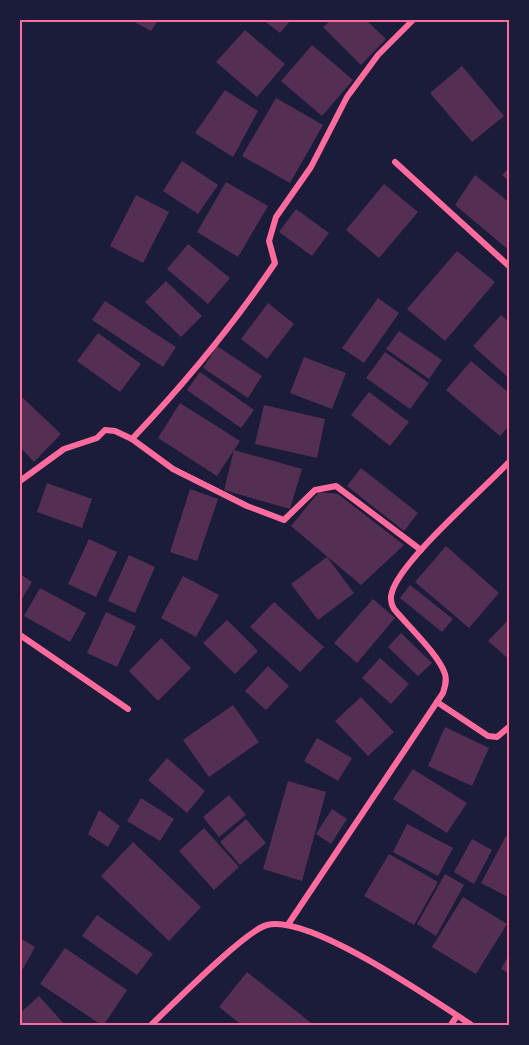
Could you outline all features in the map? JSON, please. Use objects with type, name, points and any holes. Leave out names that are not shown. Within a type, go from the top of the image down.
[{"type":"street","points":[[132,439],[239,317],[275,264],[269,241],[276,218],[311,167],[347,97],[378,55],[413,20]]},
{"type":"street","points":[[395,162],[510,267]]},
{"type":"street","points":[[20,481],[64,449],[97,438],[105,430],[115,431],[132,439],[173,469],[247,506],[284,520],[315,490],[336,486],[421,550]]},
{"type":"street","points":[[289,923],[437,702],[446,684],[445,675],[391,603],[392,590],[421,550],[510,461]]},
{"type":"street","points":[[20,635],[128,709]]},
{"type":"street","points":[[437,702],[488,736],[497,737],[510,726]]},
{"type":"street","points":[[150,1026],[247,936],[267,925],[289,923],[329,940],[473,1026]]},
{"type":"street","points":[[450,1026],[458,1016]]},
{"type":"building","points":[[131,20],[158,20],[151,31]]},
{"type":"building","points":[[263,20],[291,20],[280,33]]},
{"type":"building","points":[[331,20],[366,20],[386,39],[361,65],[323,27]]},
{"type":"building","points":[[245,30],[285,64],[257,97],[216,62]]},
{"type":"building","points":[[312,45],[353,80],[322,116],[281,81]]},
{"type":"building","points":[[462,66],[504,116],[472,142],[430,93]]},
{"type":"building","points":[[225,90],[258,111],[233,157],[195,133]]},
{"type":"building","points":[[276,98],[323,125],[290,183],[242,156]]},
{"type":"building","points":[[182,161],[218,185],[198,214],[163,191]]},
{"type":"building","points":[[510,167],[510,182],[502,175]]},
{"type":"building","points":[[475,175],[510,203],[510,251],[455,205]]},
{"type":"building","points":[[226,182],[268,206],[238,257],[197,232]]},
{"type":"building","points":[[384,184],[418,212],[379,258],[346,230]]},
{"type":"building","points":[[136,195],[169,212],[143,263],[110,246]]},
{"type":"building","points":[[296,209],[329,233],[312,256],[279,232]]},
{"type":"building","points":[[188,244],[230,278],[208,304],[167,269]]},
{"type":"building","points":[[457,251],[495,282],[445,341],[407,309]]},
{"type":"building","points":[[166,281],[202,316],[181,337],[145,302]]},
{"type":"building","points":[[378,298],[399,313],[364,363],[342,348]]},
{"type":"building","points":[[105,301],[176,347],[163,367],[92,320]]},
{"type":"building","points":[[268,303],[294,324],[267,359],[241,339]]},
{"type":"building","points":[[501,315],[510,323],[510,379],[473,346]]},
{"type":"building","points":[[399,331],[442,360],[429,379],[386,349]]},
{"type":"building","points":[[98,333],[141,364],[120,392],[77,361]]},
{"type":"building","points":[[217,346],[262,376],[248,398],[203,368]]},
{"type":"building","points":[[385,352],[429,383],[410,409],[366,378]]},
{"type":"building","points":[[304,357],[346,373],[332,409],[290,393]]},
{"type":"building","points":[[471,361],[510,394],[510,425],[500,436],[446,390]]},
{"type":"building","points":[[200,372],[254,410],[241,428],[187,390]]},
{"type":"building","points":[[369,392],[409,422],[390,446],[351,415]]},
{"type":"building","points":[[23,398],[61,434],[34,462],[20,447],[20,401]]},
{"type":"building","points":[[180,403],[240,441],[217,476],[158,438]]},
{"type":"building","points":[[264,405],[325,419],[317,458],[255,444]]},
{"type":"building","points":[[234,450],[302,469],[290,509],[224,490]]},
{"type":"building","points":[[361,468],[418,513],[404,531],[347,486]]},
{"type":"building","points":[[47,483],[92,499],[82,528],[37,512]]},
{"type":"building","points":[[190,489],[218,499],[197,561],[170,552]]},
{"type":"building","points":[[319,492],[338,494],[404,545],[361,585],[291,526]]},
{"type":"building","points":[[89,539],[117,552],[96,597],[68,584]]},
{"type":"building","points":[[446,546],[499,593],[469,628],[415,582]]},
{"type":"building","points":[[129,555],[155,567],[135,613],[108,601]]},
{"type":"building","points":[[327,557],[354,593],[318,620],[291,584]]},
{"type":"building","points":[[20,574],[32,582],[20,602]]},
{"type":"building","points":[[183,576],[219,595],[196,637],[161,618]]},
{"type":"building","points":[[410,585],[453,619],[442,632],[400,598]]},
{"type":"building","points":[[40,588],[86,613],[70,642],[24,616]]},
{"type":"building","points":[[373,599],[395,618],[357,663],[334,643]]},
{"type":"building","points":[[274,602],[324,647],[300,672],[250,627]]},
{"type":"building","points":[[106,612],[136,626],[117,667],[87,653]]},
{"type":"building","points":[[510,618],[510,660],[488,641]]},
{"type":"building","points":[[227,620],[258,651],[235,674],[203,643]]},
{"type":"building","points":[[401,633],[432,663],[418,676],[388,647]]},
{"type":"building","points":[[161,638],[191,668],[158,701],[129,671]]},
{"type":"building","points":[[380,658],[409,684],[391,704],[362,678]]},
{"type":"building","points":[[268,666],[289,686],[266,710],[245,691]]},
{"type":"building","points":[[361,697],[394,732],[368,756],[335,721]]},
{"type":"building","points":[[233,705],[259,742],[209,777],[183,740]]},
{"type":"building","points":[[445,727],[489,748],[472,786],[428,766]]},
{"type":"building","points":[[317,738],[352,758],[338,781],[304,761]]},
{"type":"building","points":[[167,758],[205,791],[187,813],[148,780]]},
{"type":"building","points":[[413,769],[467,803],[447,833],[393,799]]},
{"type":"building","points":[[288,781],[326,792],[302,881],[263,869]]},
{"type":"building","points":[[229,795],[246,815],[219,837],[203,817]]},
{"type":"building","points":[[141,798],[174,819],[160,841],[127,821]]},
{"type":"building","points":[[332,809],[347,819],[331,844],[316,834]]},
{"type":"building","points":[[99,810],[120,826],[108,847],[88,834]]},
{"type":"building","points":[[246,819],[266,843],[240,865],[220,842]]},
{"type":"building","points":[[407,824],[453,848],[438,876],[393,852]]},
{"type":"building","points":[[204,828],[239,867],[214,890],[179,851]]},
{"type":"building","points":[[506,836],[510,838],[510,898],[481,883]]},
{"type":"building","points":[[472,839],[492,850],[474,884],[454,872]]},
{"type":"building","points":[[133,842],[201,907],[169,941],[101,876]]},
{"type":"building","points":[[389,854],[438,882],[414,925],[364,896]]},
{"type":"building","points":[[445,874],[464,885],[436,936],[417,924]]},
{"type":"building","points":[[463,897],[507,924],[476,974],[432,947]]},
{"type":"building","points":[[97,915],[153,954],[137,975],[82,936]]},
{"type":"building","points":[[20,938],[35,947],[20,974]]},
{"type":"building","points":[[65,948],[127,990],[103,1026],[40,984]]},
{"type":"building","points":[[510,953],[510,974],[501,969]]},
{"type":"building","points":[[247,972],[315,1026],[243,1026],[219,1007]]},
{"type":"building","points":[[39,996],[66,1026],[20,1026],[20,1013]]}]
